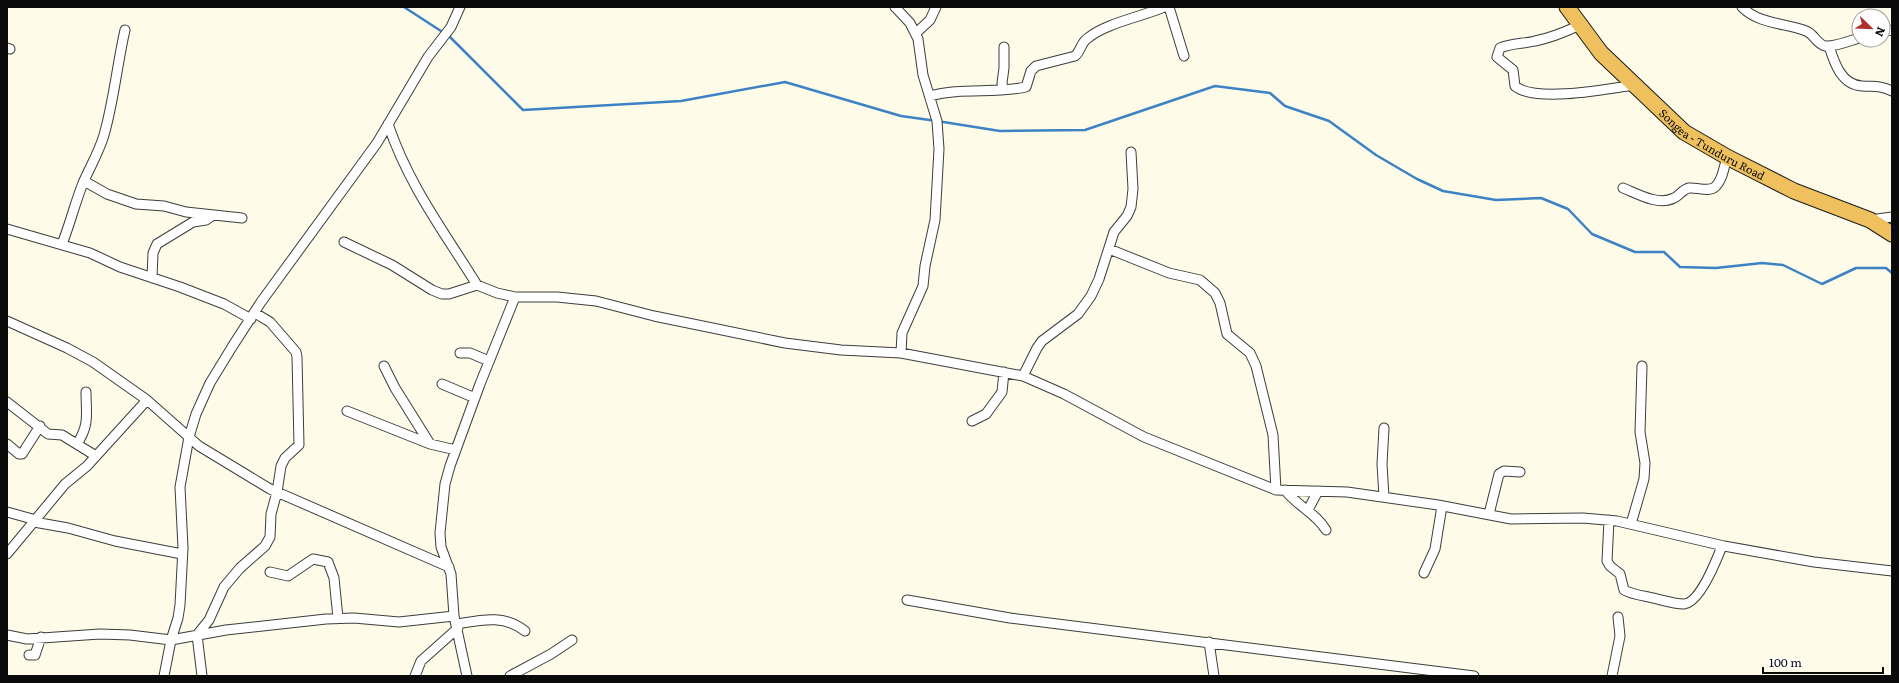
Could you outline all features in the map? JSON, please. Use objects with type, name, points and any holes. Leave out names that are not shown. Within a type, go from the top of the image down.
[{"type":"highway","name":"Songea - Tunduru Road","points":[[1567,7],[1601,53],[1684,132],[1726,157],[1794,191],[1870,220],[1892,234]]},
{"type":"street","points":[[164,676],[171,640],[178,618],[182,554],[180,487],[189,437],[196,414],[210,383],[253,316],[377,143],[413,80],[451,27],[460,7]]},
{"type":"street","points":[[895,7],[910,23],[916,33],[923,75],[937,122],[939,149],[934,220],[922,289],[902,333],[901,353]]},
{"type":"street","points":[[916,33],[930,20],[936,7]]},
{"type":"street","points":[[930,96],[944,92],[1003,90],[1026,87],[1031,71],[1036,66],[1076,56],[1088,37],[1120,22],[1164,7]]},
{"type":"street","points":[[1169,7],[1184,56]]},
{"type":"street","points":[[1742,7],[1750,14],[1805,31],[1814,36],[1821,44],[1829,46],[1851,40]]},
{"type":"street","points":[[1580,25],[1557,35],[1533,42],[1508,45],[1500,48],[1498,57],[1513,70],[1515,86],[1522,91],[1533,94],[1552,94],[1602,90],[1634,85]]},
{"type":"street","points":[[62,244],[84,181],[98,151],[106,128],[116,88],[116,68],[125,30]]},
{"type":"street","points":[[1829,46],[1837,68],[1842,76],[1850,82],[1863,87],[1881,86],[1892,91]]},
{"type":"street","points":[[1003,90],[1004,47]]},
{"type":"street","points":[[388,124],[407,170],[425,205],[477,285],[497,293],[515,297],[557,297],[596,301],[654,316],[785,343],[841,350],[901,353],[1024,376],[1064,394],[1144,437],[1280,490],[1308,510],[1317,518],[1326,530]]},
{"type":"street","points":[[1024,376],[1042,341],[1078,314],[1091,296],[1114,232],[1127,216],[1131,207],[1133,190],[1131,152]]},
{"type":"street","points":[[1623,188],[1659,200],[1672,199],[1688,188],[1709,190],[1714,188],[1719,182],[1726,157]]},
{"type":"street","points":[[84,181],[107,194],[136,204],[242,218]]},
{"type":"street","points":[[152,278],[153,253],[157,244],[193,222],[206,220],[214,214]]},
{"type":"street","points":[[1870,220],[1892,217]]},
{"type":"street","points":[[7,229],[90,253],[120,267],[270,322],[296,352],[299,388],[298,414],[300,440],[298,448],[282,462],[277,492],[271,514],[270,537],[265,546],[240,568],[224,587],[210,620],[197,635],[202,676]]},
{"type":"street","points":[[344,242],[392,266],[432,290],[442,294],[449,294],[477,285]]},
{"type":"street","points":[[1109,249],[1169,273],[1200,280],[1215,293],[1220,303],[1227,334],[1250,353],[1256,366],[1273,435],[1280,490]]},
{"type":"street","points":[[467,676],[456,623],[449,567],[441,547],[440,533],[445,484],[475,398],[515,297]]},
{"type":"street","points":[[7,320],[93,362],[147,400],[189,437],[231,466],[277,492],[449,567]]},
{"type":"street","points":[[460,353],[470,353],[489,361]]},
{"type":"street","points":[[384,366],[395,388],[430,444]]},
{"type":"street","points":[[1631,524],[1644,479],[1645,463],[1640,432],[1642,366]]},
{"type":"street","points":[[972,420],[986,414],[1002,392],[1004,372]]},
{"type":"street","points":[[442,384],[475,398]]},
{"type":"street","points":[[77,444],[86,423],[86,392]]},
{"type":"street","points":[[7,554],[65,484],[87,466],[147,400]]},
{"type":"street","points":[[7,402],[40,426],[48,434],[62,435],[96,456]]},
{"type":"street","points":[[347,411],[430,444],[456,450]]},
{"type":"street","points":[[7,444],[19,454],[22,454],[40,426]]},
{"type":"street","points":[[1384,428],[1382,464],[1384,497]]},
{"type":"street","points":[[1489,514],[1499,474],[1504,471],[1520,472]]},
{"type":"street","points":[[1280,490],[1347,492],[1442,506],[1511,519],[1583,518],[1609,520],[1722,546],[1814,562],[1892,572]]},
{"type":"street","points":[[1308,510],[1318,491]]},
{"type":"street","points":[[1424,573],[1434,553],[1442,506]]},
{"type":"street","points":[[7,512],[35,521],[68,528],[115,541],[182,554]]},
{"type":"street","points":[[1609,520],[1607,561],[1610,566],[1620,574],[1624,590],[1662,600],[1685,604],[1691,602],[1700,592],[1722,546]]},
{"type":"street","points":[[270,572],[288,576],[313,560],[328,562],[334,578],[338,618]]},
{"type":"street","points":[[907,600],[1010,618],[1474,676]]},
{"type":"street","points":[[1612,676],[1620,636],[1618,617]]},
{"type":"street","points":[[7,635],[27,639],[41,637],[130,635],[171,640],[289,622],[338,618],[399,622],[456,623],[500,619],[513,623],[525,631]]},
{"type":"street","points":[[415,676],[421,661],[456,623]]},
{"type":"street","points":[[29,655],[35,654],[41,637]]},
{"type":"street","points":[[510,676],[551,654],[572,640]]},
{"type":"street","points":[[1209,642],[1214,676]]},
{"type":"waterway","points":[[404,7],[444,33]]},
{"type":"waterway","points":[[448,35],[523,110],[681,101],[785,82],[901,116],[1000,131],[1085,130],[1215,86],[1270,93],[1285,106],[1329,121],[1376,155],[1417,179],[1443,191],[1496,200],[1541,198],[1568,209],[1592,234],[1635,252],[1664,252],[1680,267],[1716,268],[1762,263],[1783,265],[1822,284],[1856,268],[1886,268],[1892,273]]}]
